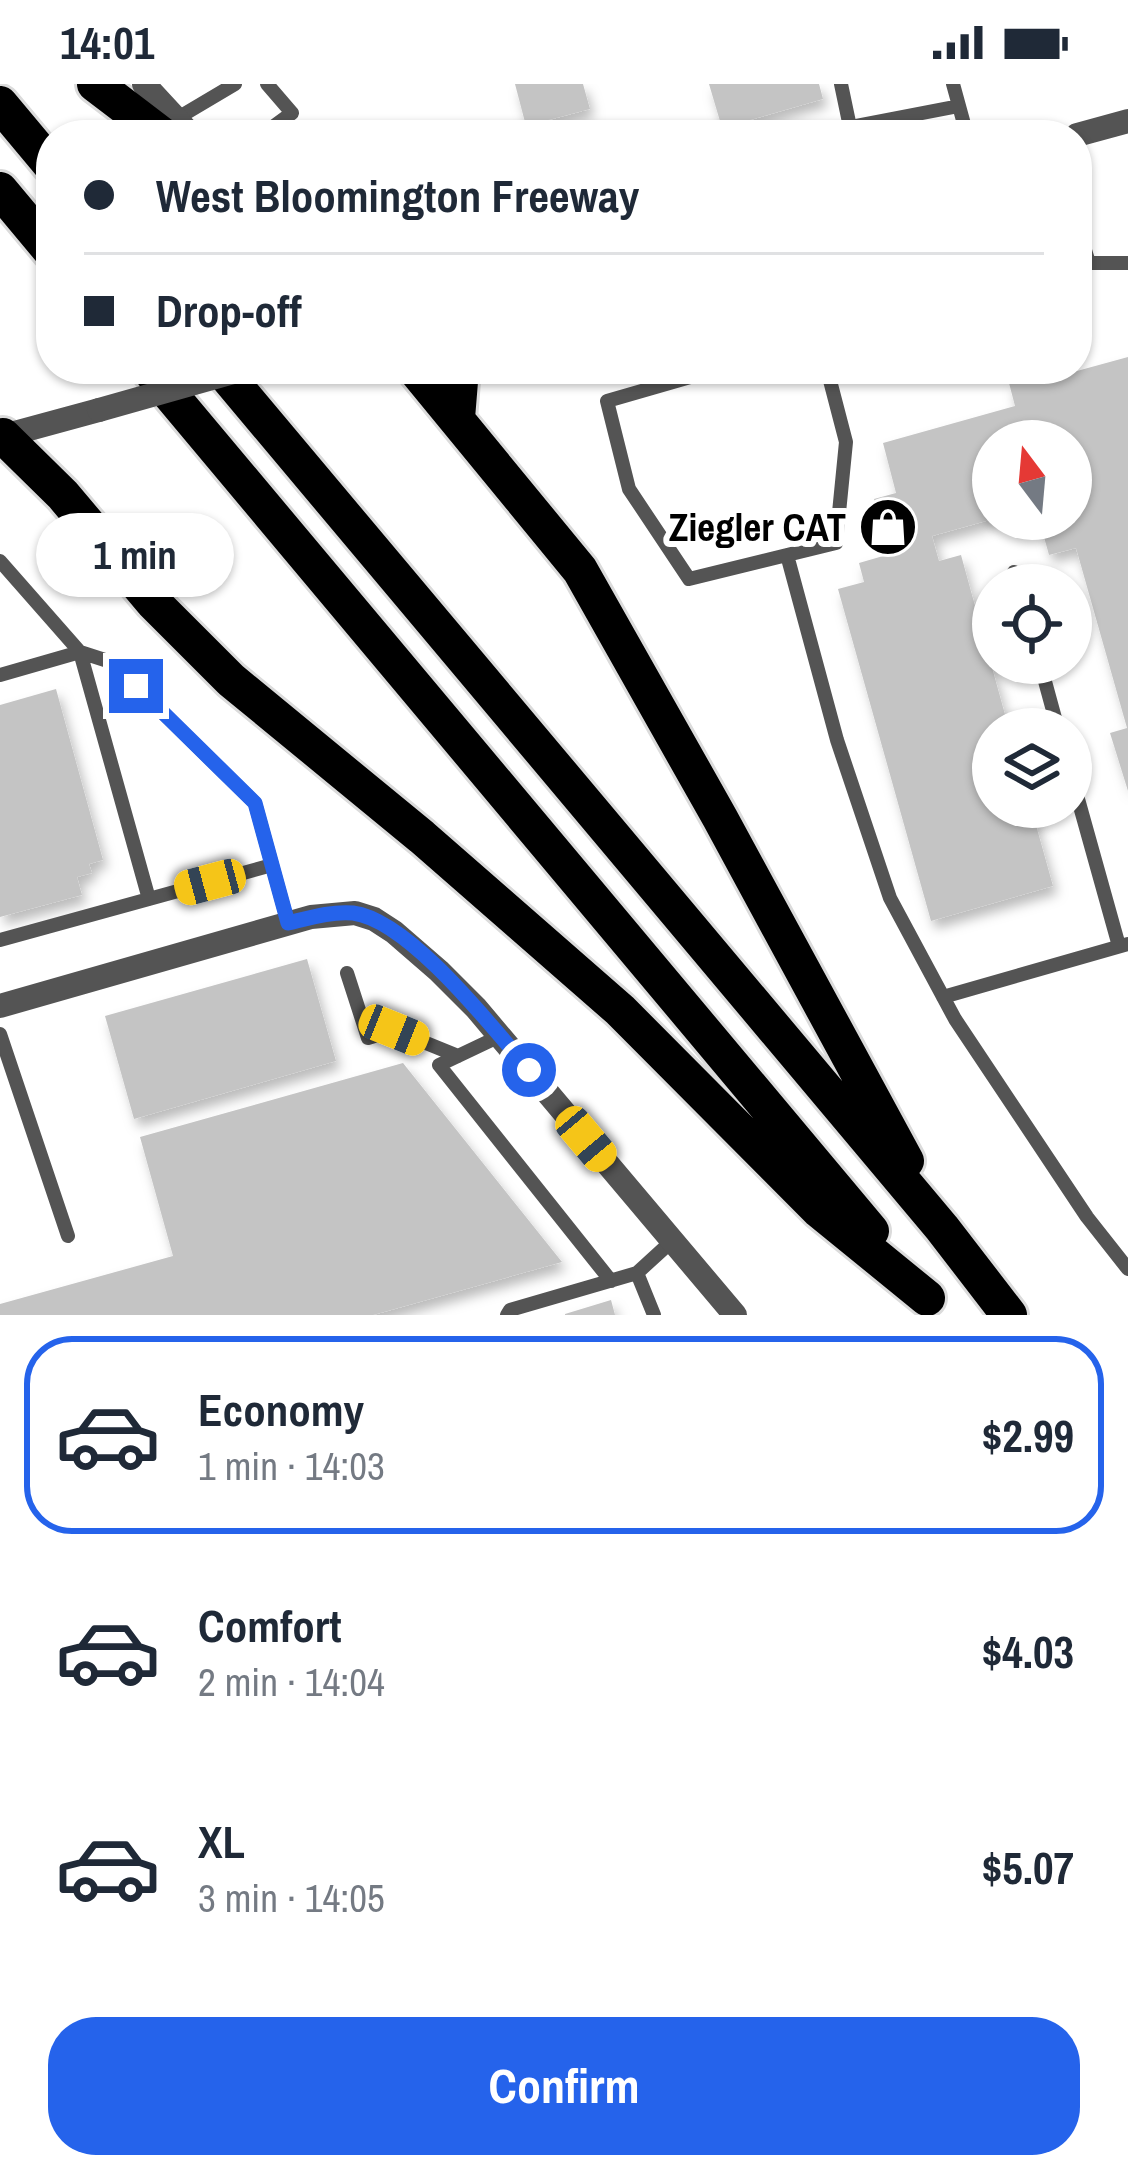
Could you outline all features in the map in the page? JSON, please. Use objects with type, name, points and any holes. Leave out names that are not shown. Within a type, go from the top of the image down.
[{"type":"highway","points":[[95,84],[158,120]]},
{"type":"highway","points":[[0,104],[36,147]]},
{"type":"highway","points":[[0,190],[36,233]]},
{"type":"highway","points":[[162,384],[934,1306]]},
{"type":"highway","points":[[234,384],[942,1228],[1009,1315]]},
{"type":"highway","points":[[429,384],[580,569],[942,1228]]},
{"type":"highway","points":[[458,418],[460,384]]},
{"type":"highway","points":[[1,434],[63,495],[153,602],[231,680],[422,837],[620,1010],[818,1210],[934,1306]]},
{"type":"street","points":[[144,84],[169,120]]},
{"type":"street","points":[[1092,131],[1128,121]]},
{"type":"street","points":[[1,434],[191,384]]},
{"type":"street","points":[[0,1006],[288,923],[332,914],[355,913],[374,919],[440,970],[735,1315]]},
{"type":"lane","points":[[189,120],[235,84]]},
{"type":"lane","points":[[266,84],[292,113],[282,120]]},
{"type":"lane","points":[[841,84],[849,120]]},
{"type":"lane","points":[[953,84],[963,120]]},
{"type":"lane","points":[[899,120],[959,106]]},
{"type":"lane","points":[[1092,265],[1128,263]]},
{"type":"lane","points":[[666,384],[607,401],[629,489],[688,579],[836,543],[846,442],[831,384]]},
{"type":"lane","points":[[787,555],[837,740],[890,898],[955,1019],[1087,1217],[1128,1268]]},
{"type":"lane","points":[[0,562],[80,652],[149,899]]},
{"type":"lane","points":[[0,676],[80,652],[111,662],[255,803],[288,923]]},
{"type":"lane","points":[[943,997],[1124,945],[1088,828]]},
{"type":"lane","points":[[0,940],[272,865]]},
{"type":"lane","points":[[347,973],[368,1038],[394,1030],[458,1056]]},
{"type":"lane","points":[[0,1034],[68,1236]]},
{"type":"lane","points":[[500,1036],[440,1065],[610,1281]]},
{"type":"lane","points":[[507,1315],[510,1310],[637,1273],[673,1241]]},
{"type":"lane","points":[[637,1273],[654,1315]]},
{"type":"building","points":[[515,84],[583,84],[590,109],[549,120],[524,120]]},
{"type":"building","points":[[709,84],[819,84],[823,99],[750,120],[720,120]]},
{"type":"building","points":[[1128,357],[1128,791],[1110,733],[1127,728],[1092,604],[1092,564],[1081,564],[1076,548],[1049,555],[1045,540],[1092,540],[1092,420],[972,420],[972,525],[932,536],[939,561],[961,555],[972,595],[972,684],[997,684],[1003,708],[972,708],[972,828],[1037,828],[1053,886],[931,921],[838,589],[864,582],[859,563],[890,554],[874,499],[896,493],[883,443],[1015,406],[1009,384],[1092,384],[1092,367]]},
{"type":"building","points":[[56,689],[103,860],[89,864],[92,873],[77,877],[82,895],[0,917],[0,705]]},
{"type":"building","points":[[307,959],[336,1061],[134,1119],[105,1016]]},
{"type":"building","points":[[403,1063],[562,1262],[373,1315],[0,1315],[0,1304],[173,1256],[140,1137]]},
{"type":"building","points":[[611,1300],[615,1315],[565,1315],[565,1314]]},
{"type":"place","name":"Ziegler CAT","points":[[888,527]]},
{"type":"route","points":[[136,686],[255,803],[288,923],[332,914],[355,913],[374,919],[440,970],[529,1070]]}]
